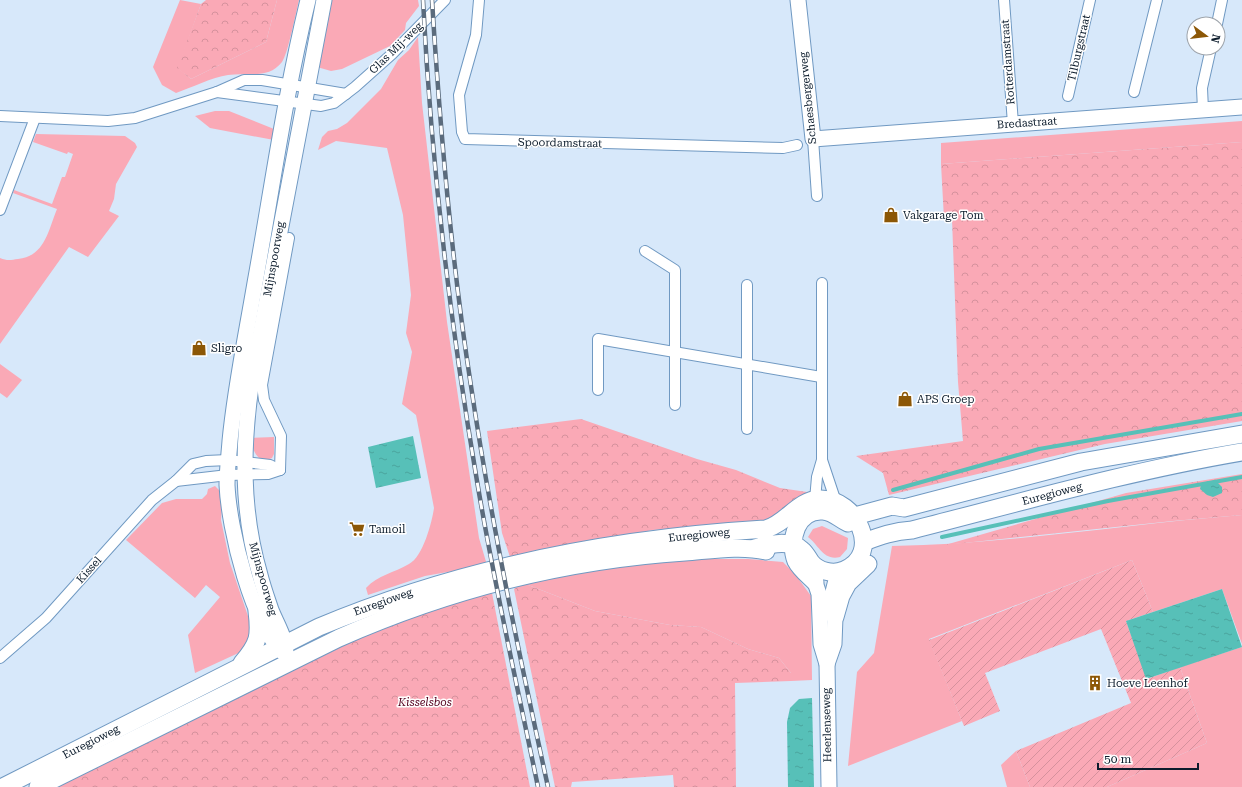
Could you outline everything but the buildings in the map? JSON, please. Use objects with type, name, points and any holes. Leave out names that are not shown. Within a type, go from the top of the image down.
[{"type":"main road","points":[[815,506],[832,513],[849,524],[892,506],[904,508],[1082,462],[1242,434]]},
{"type":"main road","name":"Euregioweg","points":[[864,542],[883,534],[912,530],[1084,485],[1157,468],[1242,452]]},
{"type":"main road","points":[[794,550],[801,549],[817,568],[838,572],[845,570],[856,562],[860,556],[864,542],[857,520],[850,511],[836,502],[829,500],[815,506],[796,528],[794,550],[803,571],[814,582]]},
{"type":"main road","name":"Euregioweg","points":[[3,787],[239,668],[283,649],[319,627],[367,607],[428,587],[474,575],[578,553],[667,538],[766,530],[776,526],[801,505],[815,506]]},
{"type":"main road","points":[[836,617],[844,590],[848,584],[867,566],[877,548],[899,539],[912,530]]},
{"type":"main road","name":"Euregioweg","points":[[38,787],[363,628],[467,590],[525,574],[605,560],[661,553],[755,548],[794,550]]},
{"type":"main road","points":[[239,668],[257,643],[259,634],[258,611]]},
{"type":"main road","points":[[187,714],[205,698],[283,649],[340,630],[363,628]]},
{"type":"street","name":"Mijnspoorweg","points":[[283,649],[258,611],[245,578],[235,539],[229,506],[228,467],[234,400],[289,84],[308,0]]},
{"type":"street","name":"Mijnspoorweg","points":[[283,649],[258,568],[248,522],[244,468],[244,434],[252,379],[306,87],[324,0]]},
{"type":"street","name":"Glas Mij-weg","points":[[217,92],[303,104],[326,106],[334,103],[392,54],[445,0]]},
{"type":"street","name":"Spoordamstraat","points":[[479,0],[477,32],[459,95],[462,132],[465,139],[783,148],[798,145]]},
{"type":"street","name":"Schaesbergerweg","points":[[798,0],[817,196]]},
{"type":"street","name":"Rotterdamstraat","points":[[1004,0],[1013,124]]},
{"type":"street","name":"Tilburgstraat","points":[[1068,96],[1090,0]]},
{"type":"street","points":[[1134,92],[1157,0]]},
{"type":"street","points":[[1219,16],[1222,0]]},
{"type":"street","points":[[1203,110],[1202,88],[1209,56]]},
{"type":"street","points":[[0,116],[108,121],[135,118],[217,92],[244,80],[289,84],[346,94]]},
{"type":"street","name":"Bredastraat","points":[[812,139],[1242,107]]},
{"type":"street","points":[[0,210],[34,118]]},
{"type":"street","name":"Kissel","points":[[0,658],[46,618],[152,500],[194,464],[206,461],[228,467],[244,468],[268,474],[280,470],[280,436],[264,400],[262,385],[289,238]]},
{"type":"street","points":[[645,251],[675,270],[675,405]]},
{"type":"street","points":[[815,506],[817,477],[822,460],[822,283]]},
{"type":"street","points":[[747,429],[748,285]]},
{"type":"street","points":[[598,390],[598,339],[821,377]]},
{"type":"street","points":[[822,460],[836,502]]},
{"type":"street","name":"Kissel","points":[[176,481],[228,467],[244,468]]},
{"type":"street","name":"Heerlenseweg","points":[[827,664],[834,644],[836,617],[832,605],[833,592],[838,572]]},
{"type":"street","name":"Heerlenseweg","points":[[814,582],[819,594],[821,644],[827,664],[829,787]]},
{"type":"green space","points":[[180,0],[201,4],[178,68],[191,79],[266,42],[277,0],[299,0],[289,42],[282,62],[276,68],[264,73],[222,76],[176,93],[162,85],[153,67]]},
{"type":"green space","points":[[206,0],[277,0],[266,42],[191,79],[177,68],[201,4]]},
{"type":"green space","points":[[331,0],[418,0],[419,6],[406,23],[405,30],[390,46],[342,69],[331,71],[317,67]]},
{"type":"green space","points":[[418,37],[422,103],[447,322],[479,538],[487,565],[425,576],[368,595],[366,588],[381,577],[409,564],[419,554],[429,530],[434,508],[416,415],[402,404],[412,352],[406,333],[411,295],[403,215],[387,148],[336,141],[318,150],[322,137],[328,131],[337,129],[347,123],[381,89],[398,60],[409,50]]},
{"type":"green space","points":[[215,111],[229,111],[274,129],[274,140],[210,128],[195,116]]},
{"type":"green space","points":[[1242,121],[1242,142],[941,164],[941,143]]},
{"type":"green space","points":[[36,134],[125,136],[135,143],[137,147],[116,184],[114,199],[109,211],[119,216],[88,257],[69,247],[0,344],[0,258],[7,260],[27,257],[40,248],[48,234],[57,209],[13,193],[14,190],[52,204],[62,177],[65,177],[73,154],[68,152],[67,154],[33,142]]},
{"type":"green space","points":[[1242,142],[1242,421],[1105,444],[889,495],[883,473],[856,456],[963,441],[958,382],[952,219],[944,219],[941,164]]},
{"type":"green space","points":[[0,364],[22,380],[7,398],[0,393]]},
{"type":"green space","points":[[581,419],[697,459],[736,470],[780,488],[807,492],[767,523],[652,530],[512,563],[502,533],[487,431]]},
{"type":"green space","points":[[274,437],[274,454],[272,458],[267,460],[259,458],[254,451],[251,438]]},
{"type":"green space","points":[[1242,474],[1242,515],[945,545],[1126,493]]},
{"type":"green space","points":[[215,486],[219,490],[222,505],[221,520],[230,563],[252,630],[245,650],[195,673],[188,635],[220,597],[206,585],[195,598],[126,540],[162,503],[176,499],[202,499],[207,494],[208,489]]},
{"type":"green space","points":[[1242,515],[1242,644],[1222,589],[1153,612],[1132,560],[929,639],[962,721],[848,766],[857,672],[874,653],[892,546],[980,542]]},
{"type":"green space","points":[[822,526],[848,538],[847,549],[840,557],[834,558],[825,555],[808,537],[813,529]]},
{"type":"green space","points":[[658,559],[748,559],[783,562],[795,574],[811,596],[812,680],[791,681],[791,673],[779,658],[748,649],[701,627],[670,625],[595,611],[523,583]]},
{"type":"green space","points":[[1132,560],[1153,612],[1126,621],[1147,679],[1180,667],[1207,743],[1107,787],[1030,787],[1016,751],[1131,703],[1101,629],[985,673],[1000,711],[964,726],[929,640]]},
{"type":"green space","points":[[523,583],[595,611],[670,625],[701,627],[748,649],[779,658],[791,673],[791,681],[735,683],[736,787],[674,787],[673,775],[572,782],[571,787],[555,787],[514,589]]},
{"type":"green space","name":"Kisselsbos","points":[[491,588],[530,787],[47,787],[314,655],[454,599]]},
{"type":"green space","points":[[1242,647],[1242,787],[1107,787],[1207,743],[1180,667]]},
{"type":"green space","points":[[1016,751],[1030,787],[1007,787],[1001,765]]},
{"type":"water","points":[[413,436],[421,478],[376,488],[368,447]]},
{"type":"water","points":[[1208,481],[1217,482],[1222,487],[1222,493],[1213,497],[1207,495],[1200,489],[1201,485]]},
{"type":"water","points":[[1222,589],[1242,647],[1146,679],[1126,621]]},
{"type":"water","points":[[812,698],[814,787],[788,787],[787,722],[790,708],[799,699]]},
{"type":"waterway","points":[[893,490],[1039,449],[1242,414]]},
{"type":"waterway","points":[[942,537],[1108,501],[1242,477]]},
{"type":"railway","points":[[423,0],[436,181],[458,361],[491,558],[538,787]]},
{"type":"railway","points":[[432,0],[447,193],[464,338],[487,487],[516,637],[548,787]]},
{"type":"place","name":"Vakgarage Tom","points":[[891,215]]},
{"type":"place","name":"Sligro","points":[[199,348]]},
{"type":"place","name":"APS Groep","points":[[905,399]]},
{"type":"place","name":"Tamoil","points":[[357,529]]},
{"type":"place","name":"Hoeve Leenhof","points":[[1095,683]]}]
